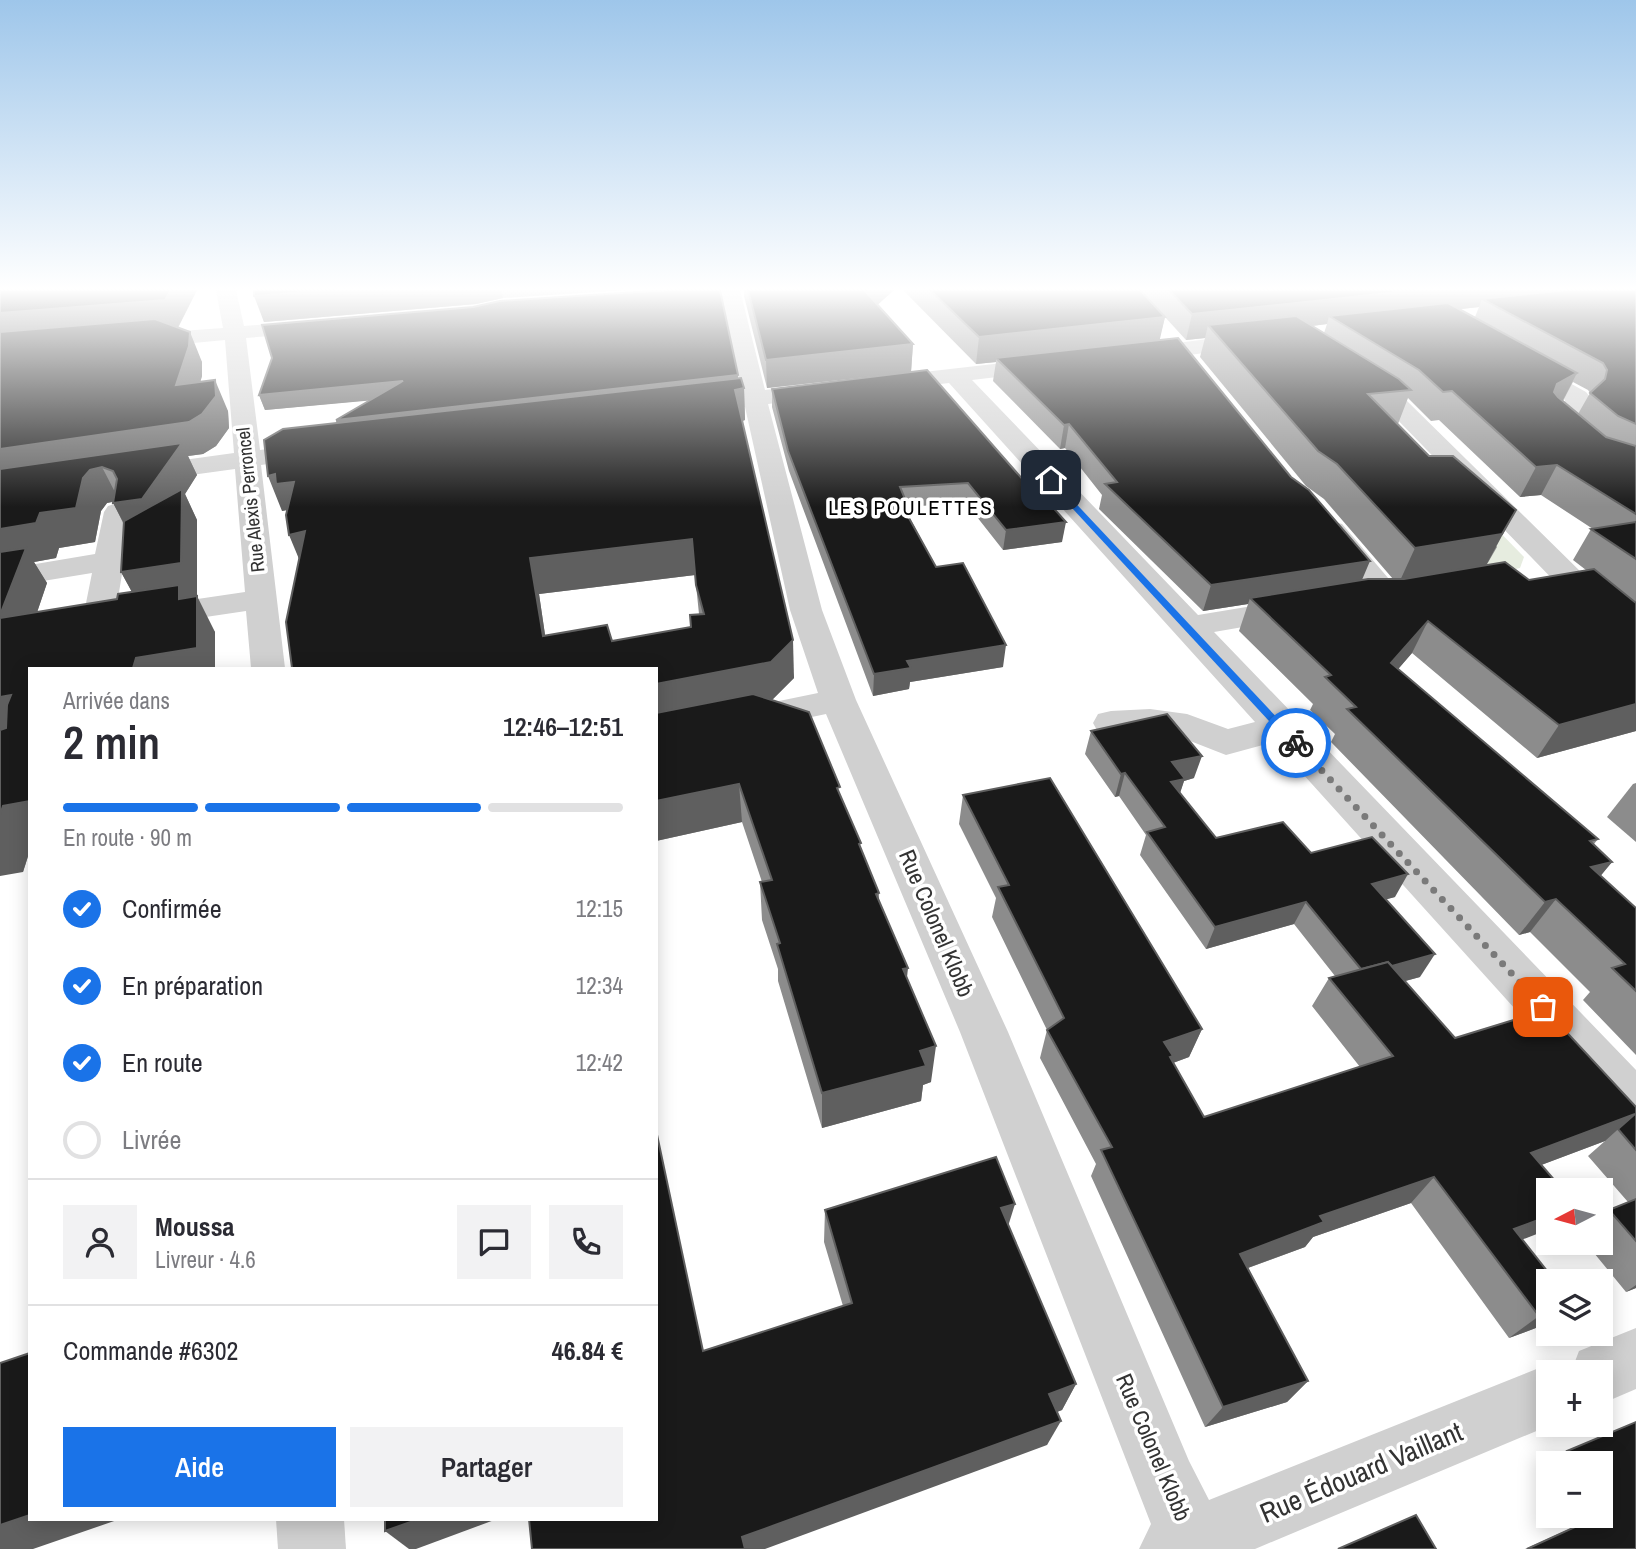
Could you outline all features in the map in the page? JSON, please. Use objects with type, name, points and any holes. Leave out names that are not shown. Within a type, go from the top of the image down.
[{"type":"street","name":"Rue Alexis Perroncel","points":[[237,362],[268,667]]},
{"type":"street","name":"Rue Colonel Klobb","points":[[743,362],[756,398],[806,610],[838,700],[989,1044],[1166,1484],[1188,1546]]},
{"type":"street","points":[[1518,362],[1578,397],[1576,408],[1555,419],[1593,457],[1615,468],[1636,472]]},
{"type":"street","points":[[671,408],[1072,363]]},
{"type":"street","points":[[1342,369],[1397,405],[1561,570],[1636,634]]},
{"type":"street","points":[[954,376],[1636,1106]]},
{"type":"street","points":[[121,477],[245,458],[345,447]]},
{"type":"street","points":[[1186,627],[1340,602],[1402,596],[1312,506]]},
{"type":"street","points":[[118,512],[98,623],[260,599]]},
{"type":"street","points":[[0,579],[109,561]]},
{"type":"street","points":[[1524,574],[1561,570]]},
{"type":"street","points":[[658,738],[838,700]]},
{"type":"street","points":[[1111,723],[1150,721],[1186,726],[1223,750],[1281,728]]},
{"type":"street","points":[[1613,1368],[1636,1358]]},
{"type":"street","name":"Rue Édouard Vaillant","points":[[1188,1546],[1536,1400]]},
{"type":"street","points":[[310,1521],[312,1549]]},
{"type":"shaded area","points":[[1481,513],[1524,557],[1520,568],[1485,576]]},
{"type":"building","points":[[0,362],[184,362],[176,385],[215,380],[216,396],[202,414],[189,422],[0,449]]},
{"type":"building","points":[[270,362],[735,362],[738,375],[336,420],[403,381],[259,395]]},
{"type":"building","points":[[1000,362],[1198,362],[1291,477],[1309,490],[1370,561],[1211,585],[1105,484],[1117,482],[1069,424],[1064,425]]},
{"type":"building","points":[[1241,362],[1372,362],[1411,390],[1368,394],[1429,456],[1453,456],[1516,510],[1502,534],[1415,548],[1337,464],[1318,451]]},
{"type":"building","points":[[1406,362],[1557,362],[1577,373],[1557,384],[1554,392],[1606,437],[1636,446],[1636,514],[1557,465],[1536,467],[1452,391],[1443,392]]},
{"type":"building","points":[[1636,362],[1636,424],[1618,416],[1590,393],[1605,379],[1607,370],[1603,363]]},
{"type":"building","points":[[927,370],[1024,481],[1028,480],[1066,522],[1006,530],[968,483],[900,487],[905,499],[899,500],[936,567],[963,563],[1006,645],[907,661],[911,668],[874,674],[788,451],[772,389]]},
{"type":"building","points":[[741,378],[744,388],[735,390],[793,640],[771,662],[658,684],[658,667],[292,667],[286,622],[305,531],[289,535],[286,515],[294,482],[276,484],[275,474],[268,476],[264,440],[283,429]],"holes":[[[692,539],[696,585],[704,614],[690,615],[691,627],[612,641],[607,625],[543,636],[530,558]]]},
{"type":"building","points":[[182,443],[142,499],[113,503],[117,479],[113,471],[102,467],[90,470],[83,478],[76,508],[40,513],[36,523],[0,529],[0,469]]},
{"type":"building","points":[[182,489],[181,563],[121,572],[124,521]]},
{"type":"building","points":[[1636,522],[1636,559],[1591,529]]},
{"type":"building","points":[[26,548],[0,615],[0,552]]},
{"type":"building","points":[[1505,562],[1529,580],[1594,569],[1636,603],[1636,704],[1559,725],[1428,621],[1391,663],[1598,839],[1590,841],[1612,862],[1591,867],[1636,908],[1636,991],[1612,968],[1625,964],[1556,899],[1545,902],[1347,709],[1356,707],[1325,677],[1331,675],[1250,598],[1368,579],[1404,579]]},
{"type":"building","points":[[179,585],[179,599],[197,596],[197,648],[136,658],[133,667],[28,667],[28,801],[3,806],[0,815],[0,730],[6,728],[7,705],[11,695],[0,697],[0,618],[117,599],[118,594]]},
{"type":"building","points":[[753,694],[809,712],[861,843],[859,844],[879,893],[876,894],[908,968],[903,969],[936,1046],[920,1051],[926,1066],[822,1093],[760,882],[772,880],[739,784],[658,801],[658,713]]},
{"type":"building","points":[[1167,714],[1202,756],[1172,762],[1185,779],[1171,782],[1216,838],[1283,822],[1311,853],[1372,837],[1408,874],[1372,884],[1435,954],[1392,966],[1388,962],[1361,969],[1306,902],[1215,927],[1147,832],[1165,827],[1125,773],[1121,774],[1091,731]]},
{"type":"building","points":[[1050,778],[1202,1029],[1164,1042],[1204,1117],[1393,1056],[1329,978],[1388,962],[1455,1038],[1546,1010],[1636,1107],[1636,1150],[1618,1129],[1635,1114],[1531,1153],[1553,1178],[1536,1178],[1536,1221],[1514,1229],[1546,1269],[1536,1269],[1536,1312],[1434,1177],[1320,1216],[1324,1222],[1240,1254],[1308,1381],[1223,1407],[1101,1150],[1112,1147],[1047,1030],[1064,1018],[998,887],[1009,885],[963,795]]},
{"type":"building","points":[[658,1139],[703,1351],[852,1303],[825,1210],[996,1157],[1015,1204],[1001,1208],[1076,1384],[1049,1394],[1061,1421],[742,1537],[745,1549],[532,1549],[529,1521],[658,1521]]},
{"type":"building","points":[[1636,1199],[1636,1241],[1614,1216],[1614,1208]]},
{"type":"building","points":[[28,1354],[28,1516],[0,1525],[0,1363]]},
{"type":"building","points":[[1636,1422],[1636,1549],[1527,1549],[1573,1528],[1613,1528],[1613,1451],[1567,1451],[1600,1437],[1613,1437],[1613,1432]]},
{"type":"building","points":[[1416,1515],[1436,1549],[1338,1549]]},
{"type":"building","points":[[385,1521],[413,1521],[385,1531]]},
{"type":"way so far","points":[[1296,743],[1543,1007]]},
{"type":"district","name":"LES POULETTES","points":[[911,507]]},
{"type":"route","points":[[1051,480],[1296,743]]}]
